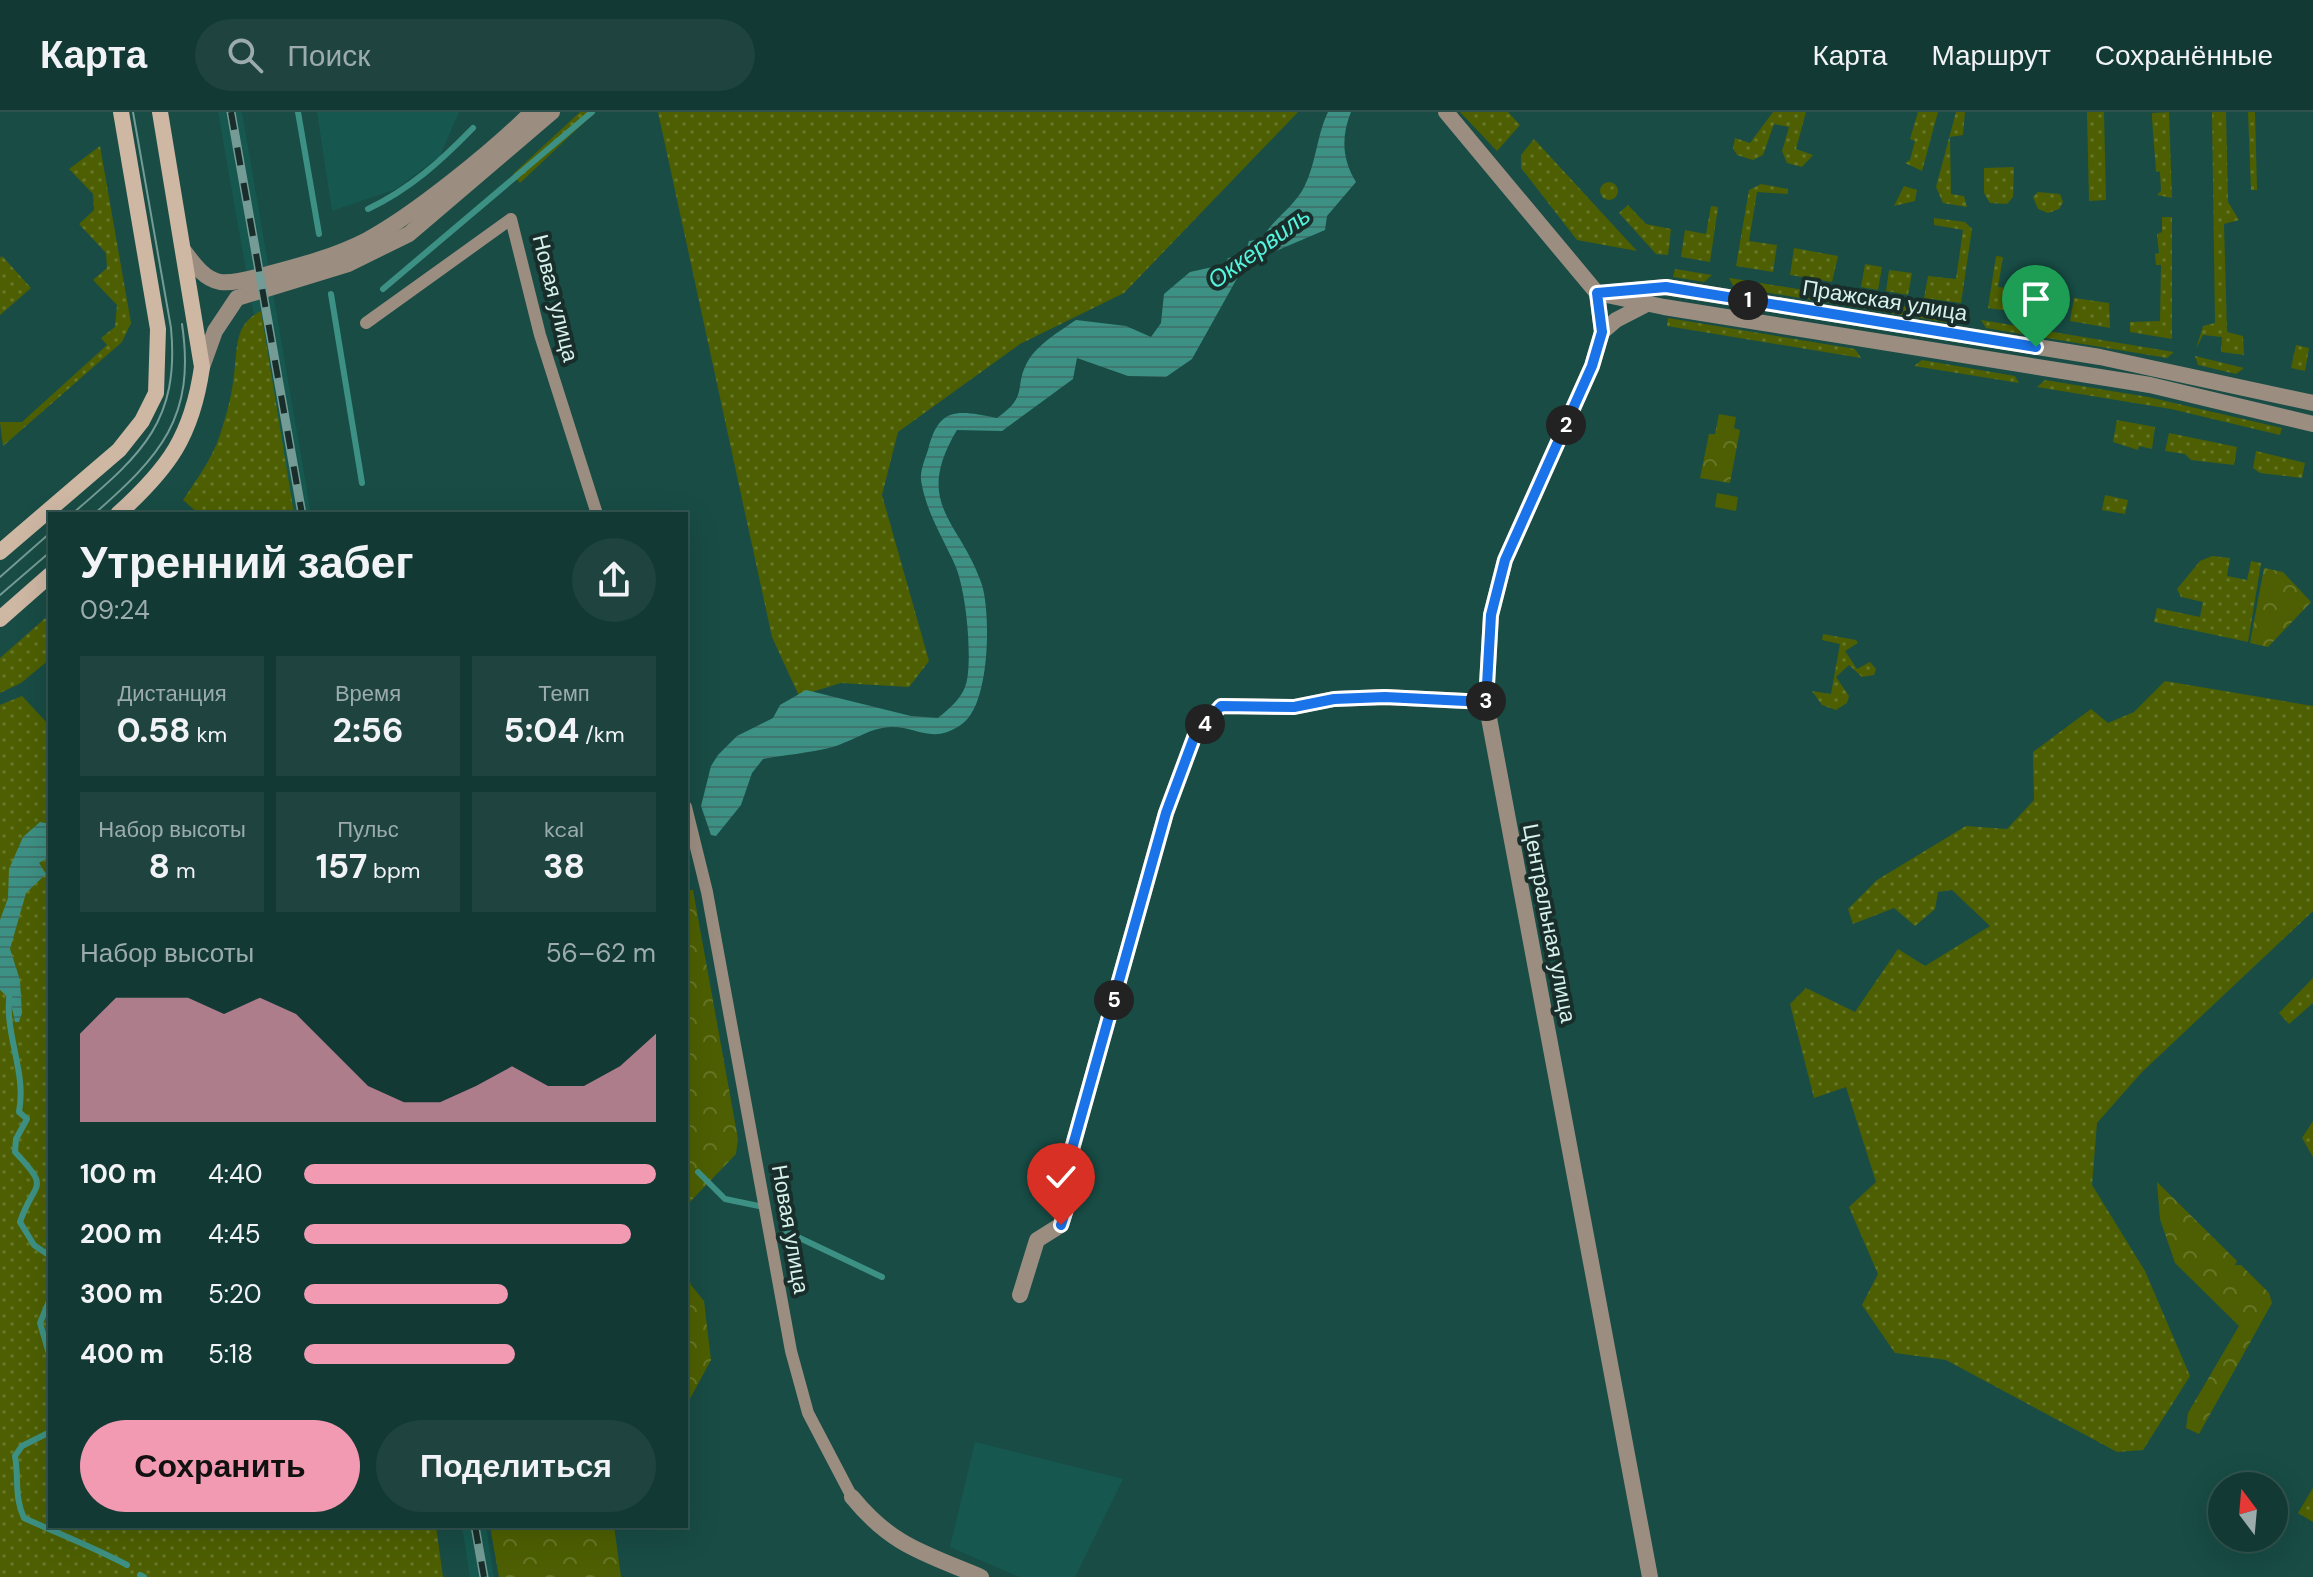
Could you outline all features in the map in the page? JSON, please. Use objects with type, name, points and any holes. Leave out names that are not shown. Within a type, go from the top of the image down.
[{"type":"main road","points":[[0,552],[119,450],[142,421],[156,393],[160,359],[121,112]]},
{"type":"main road","points":[[120,512],[167,465],[185,437],[196,408],[202,367],[160,112]]},
{"type":"main road","points":[[0,619],[48,577]]},
{"type":"street","points":[[202,367],[215,331],[237,289],[367,240],[439,189],[532,112]]},
{"type":"street","points":[[184,251],[200,272],[237,289],[348,264],[396,241],[441,209],[552,112]]},
{"type":"street","points":[[1446,112],[1597,293]]},
{"type":"street","name":"Новая улица","points":[[366,323],[511,219],[540,335],[596,512]]},
{"type":"street","name":"Пражская улица","points":[[1597,293],[1666,287],[2100,357],[2313,403]]},
{"type":"street","name":"Пражская улица","points":[[1597,293],[1647,304],[2150,385],[2313,424]]},
{"type":"street","name":"Центральная улица","points":[[1597,293],[1602,332],[1592,366],[1505,560],[1491,615],[1486,702],[1650,1577]]},
{"type":"street","points":[[1602,332],[1616,320],[1647,304]]},
{"type":"street","points":[[1020,1295],[1037,1240],[1061,1225],[1066,1209],[1063,1181],[1166,813],[1195,735],[1221,706],[1294,707],[1334,699],[1385,697],[1486,702]]},
{"type":"street","name":"Новая улица","points":[[688,816],[712,918],[791,1351],[808,1413],[852,1497],[872,1522],[894,1540],[981,1577]]},
{"type":"shaded area","points":[[218,112],[242,112],[311,512],[289,512]]},
{"type":"shaded area","points":[[317,112],[459,112],[440,156],[396,189],[332,211]]},
{"type":"shaded area","points":[[975,1442],[1123,1479],[1075,1577],[1019,1577],[950,1547]]},
{"type":"shaded area","points":[[462,1528],[486,1528],[494,1577],[470,1577]]},
{"type":"green space","points":[[580,112],[595,112],[520,183],[513,174]]},
{"type":"green space","points":[[658,112],[1298,112],[1124,293],[1020,344],[898,432],[882,495],[929,661],[909,687],[841,683],[799,696],[772,637]]},
{"type":"green space","points":[[1460,112],[1508,112],[1520,125],[1497,151]]},
{"type":"green space","points":[[1773,112],[1806,112],[1796,149],[1813,155],[1802,167],[1787,163],[1782,151],[1789,127],[1774,124],[1763,155],[1753,160],[1737,155],[1733,148],[1735,138],[1750,143]]},
{"type":"green space","points":[[1918,112],[1938,112],[1922,171],[1905,163],[1910,160],[1915,141],[1910,139]]},
{"type":"green space","points":[[1956,112],[1965,112],[1963,135],[1950,137],[1951,194],[1964,196],[1967,207],[1943,203],[1936,187]]},
{"type":"green space","points":[[2087,112],[2104,112],[2106,200],[2089,201]]},
{"type":"green space","points":[[2169,112],[2172,198],[2157,195],[2161,191],[2160,172],[2156,171],[2152,119],[2152,113]]},
{"type":"green space","points":[[2212,112],[2226,112],[2228,202],[2239,220],[2224,224],[2227,332],[2243,336],[2244,355],[2221,352],[2222,337],[2203,335],[2196,349],[2203,326],[2215,323]]},
{"type":"green space","points":[[2248,112],[2255,112],[2257,190],[2251,190]]},
{"type":"green space","points":[[1534,139],[1637,251],[1577,240],[1521,168],[1521,155]]},
{"type":"green space","points":[[100,146],[131,323],[122,342],[26,426],[22,422],[107,345],[101,338],[115,327],[117,305],[93,280],[107,268],[106,253],[79,224],[94,210],[93,194],[69,169]]},
{"type":"green space","points":[[2014,167],[2013,197],[2007,204],[1990,203],[1984,193],[1984,168]]},
{"type":"green space","points":[[1605,182],[1613,182],[1618,191],[1616,198],[1605,200],[1600,195],[1600,187]]},
{"type":"green space","points":[[1761,184],[1788,189],[1788,194],[1757,192],[1749,241],[1777,245],[1773,272],[1736,266],[1749,190]]},
{"type":"green space","points":[[1904,186],[1917,190],[1915,201],[1894,206]]},
{"type":"green space","points":[[2038,192],[2060,194],[2063,202],[2059,209],[2048,213],[2038,209],[2033,197]]},
{"type":"green space","points":[[1628,205],[1646,224],[1671,229],[1668,255],[1656,254],[1619,213]]},
{"type":"green space","points":[[1711,206],[1718,207],[1710,262],[1681,257],[1685,230],[1706,234]]},
{"type":"green space","points":[[2162,217],[2172,217],[2172,339],[2130,332],[2130,322],[2160,321],[2161,265],[2156,265],[2155,254],[2159,253],[2157,234],[2162,232]]},
{"type":"green space","points":[[1934,218],[1965,222],[1972,229],[1961,303],[1924,298],[1928,276],[1956,279],[1963,230],[1934,225]]},
{"type":"green space","points":[[1794,248],[1838,256],[1832,282],[1790,275]]},
{"type":"green space","points":[[2,256],[31,288],[0,315],[0,258]]},
{"type":"green space","points":[[1996,256],[2003,257],[1998,287],[2026,290],[2023,313],[1988,308]]},
{"type":"green space","points":[[1865,264],[1882,267],[1878,290],[1861,287]]},
{"type":"green space","points":[[1675,269],[1712,275],[1704,282],[1673,277]]},
{"type":"green space","points":[[1889,270],[1912,273],[1908,295],[1886,291]]},
{"type":"green space","points":[[1729,278],[1963,316],[1955,324],[1734,287]]},
{"type":"green space","points":[[2032,291],[2058,296],[2055,319],[2029,315]]},
{"type":"green space","points":[[2074,298],[2109,303],[2110,328],[2070,321]]},
{"type":"green space","points":[[261,311],[294,512],[197,512],[183,500],[217,444],[233,383],[238,338],[252,317]]},
{"type":"green space","points":[[1668,318],[1855,349],[1861,358],[1667,326]]},
{"type":"green space","points":[[1981,320],[2174,352],[2167,358],[1986,328]]},
{"type":"green space","points":[[2296,345],[2309,348],[2305,371],[2291,368]]},
{"type":"green space","points":[[2195,356],[2244,368],[2236,374],[2198,365]]},
{"type":"green space","points":[[1922,360],[2015,376],[2019,383],[1914,366]]},
{"type":"green space","points":[[2045,380],[2148,397],[2282,428],[2280,435],[2171,409],[2037,387]]},
{"type":"green space","points":[[1719,414],[1736,417],[1734,428],[1740,430],[1730,483],[1700,478],[1709,434],[1715,434]]},
{"type":"green space","points":[[2117,420],[2155,427],[2152,449],[2139,446],[2138,450],[2113,442]]},
{"type":"green space","points":[[0,422],[22,422],[26,426],[3,446]]},
{"type":"green space","points":[[2169,433],[2237,447],[2234,465],[2191,460],[2185,454],[2165,451]]},
{"type":"green space","points":[[2256,451],[2305,463],[2302,478],[2260,473],[2253,468]]},
{"type":"green space","points":[[1717,493],[1738,497],[1736,511],[1715,507]]},
{"type":"green space","points":[[2105,495],[2128,500],[2125,514],[2102,510]]},
{"type":"green space","points":[[2212,556],[2230,558],[2227,576],[2247,580],[2251,561],[2261,563],[2248,642],[2154,622],[2157,608],[2200,617],[2203,602],[2181,597],[2177,589],[2200,561]]},
{"type":"green space","points":[[2264,568],[2283,572],[2311,602],[2268,647],[2250,643]]},
{"type":"green space","points":[[48,616],[48,661],[21,683],[0,693],[0,658]]},
{"type":"green space","points":[[1823,634],[1856,640],[1858,643],[1845,651],[1857,669],[1870,662],[1876,669],[1874,675],[1862,677],[1849,665],[1836,677],[1849,696],[1847,703],[1836,710],[1822,705],[1812,691],[1831,694],[1840,644],[1822,640]]},
{"type":"green space","points":[[2165,681],[2313,706],[2313,911],[2142,1072],[2097,1123],[2092,1185],[2145,1271],[2190,1376],[2143,1450],[2117,1452],[1946,1360],[1895,1353],[1862,1305],[1878,1274],[1849,1207],[1876,1182],[1846,1087],[1814,1098],[1790,1004],[1806,988],[1855,1012],[1898,949],[1925,966],[1990,926],[1952,890],[1938,892],[1935,909],[1915,926],[1894,908],[1853,924],[1848,909],[1877,880],[1966,826],[2007,829],[2034,800],[2033,752],[2091,709],[2108,723],[2134,712]]},
{"type":"green space","points":[[22,696],[48,724],[48,1528],[436,1528],[443,1577],[0,1577],[0,705]]},
{"type":"green space","points":[[688,890],[693,890],[738,1139],[736,1154],[688,1204]]},
{"type":"green space","points":[[2313,978],[2313,1003],[2289,1024],[2279,1013]]},
{"type":"green space","points":[[2313,1121],[2313,1157],[2302,1138]]},
{"type":"green space","points":[[2157,1182],[2237,1261],[2235,1265],[2241,1265],[2269,1293],[2272,1303],[2199,1434],[2186,1428],[2188,1413],[2239,1326],[2175,1263],[2160,1219]]},
{"type":"green space","points":[[688,1276],[704,1301],[711,1360],[688,1402]]},
{"type":"green space","points":[[2313,1488],[2313,1522],[2298,1513]]},
{"type":"green space","points":[[490,1528],[614,1528],[621,1577],[499,1577]]},
{"type":"water","name":"Оккервиль","points":[[1328,112],[1351,112],[1344,148],[1356,182],[1327,216],[1325,230],[1245,264],[1192,359],[1166,377],[1128,376],[1077,358],[1073,379],[1002,431],[957,430],[944,456],[939,477],[940,495],[945,512],[982,585],[987,617],[983,680],[971,714],[962,724],[942,733],[884,728],[829,748],[763,759],[752,773],[741,805],[716,836],[711,835],[701,806],[711,766],[718,755],[737,736],[773,718],[780,705],[806,690],[911,716],[938,718],[956,702],[963,692],[968,668],[965,605],[959,576],[931,513],[921,480],[924,461],[938,425],[944,418],[960,413],[997,418],[1014,403],[1032,355],[1076,320],[1126,326],[1151,337],[1161,323],[1164,294],[1190,272],[1226,264],[1228,258],[1245,254],[1249,241],[1262,239],[1297,198],[1310,172]]},
{"type":"water","points":[[40,822],[48,824],[48,857],[39,863],[46,874],[26,893],[10,949],[20,980],[22,1013],[19,1022],[15,1022],[10,999],[0,990],[0,920],[8,898],[9,869],[23,837]]},
{"type":"waterway","points":[[298,112],[319,234]]},
{"type":"waterway","points":[[383,289],[592,112]]},
{"type":"waterway","points":[[368,209],[398,193],[424,173],[473,128]]},
{"type":"waterway","points":[[331,294],[362,483]]},
{"type":"waterway","points":[[10,991],[10,1022],[20,1081],[19,1112],[27,1119],[16,1139],[15,1152],[37,1180],[20,1222],[34,1245],[48,1255]]},
{"type":"waterway","points":[[698,1172],[725,1199],[764,1207]]},
{"type":"waterway","points":[[785,1231],[882,1277]]},
{"type":"waterway","points":[[48,1304],[40,1323],[48,1350]]},
{"type":"waterway","points":[[48,1433],[22,1446],[15,1456],[18,1495],[24,1518],[127,1565]]},
{"type":"waterway","points":[[140,1575],[144,1577]]},
{"type":"tram line","points":[[74,512],[135,455],[161,414],[169,389],[171,328],[133,112]]},
{"type":"tram line","points":[[96,512],[138,473],[168,432],[178,410],[183,385],[185,357],[182,324]]},
{"type":"tram line","points":[[0,577],[48,535]]},
{"type":"tram line","points":[[0,595],[48,554]]},
{"type":"railway","points":[[231,112],[302,512]]},
{"type":"railway","points":[[475,1528],[484,1577]]},
{"type":"route","points":[[1061,1225],[1066,1209],[1063,1181],[1166,813],[1195,735],[1221,706],[1294,707],[1334,699],[1385,697],[1486,702],[1486,660],[1491,615],[1505,560],[1592,366],[1602,332],[1597,293],[1666,287],[2036,347]]}]
